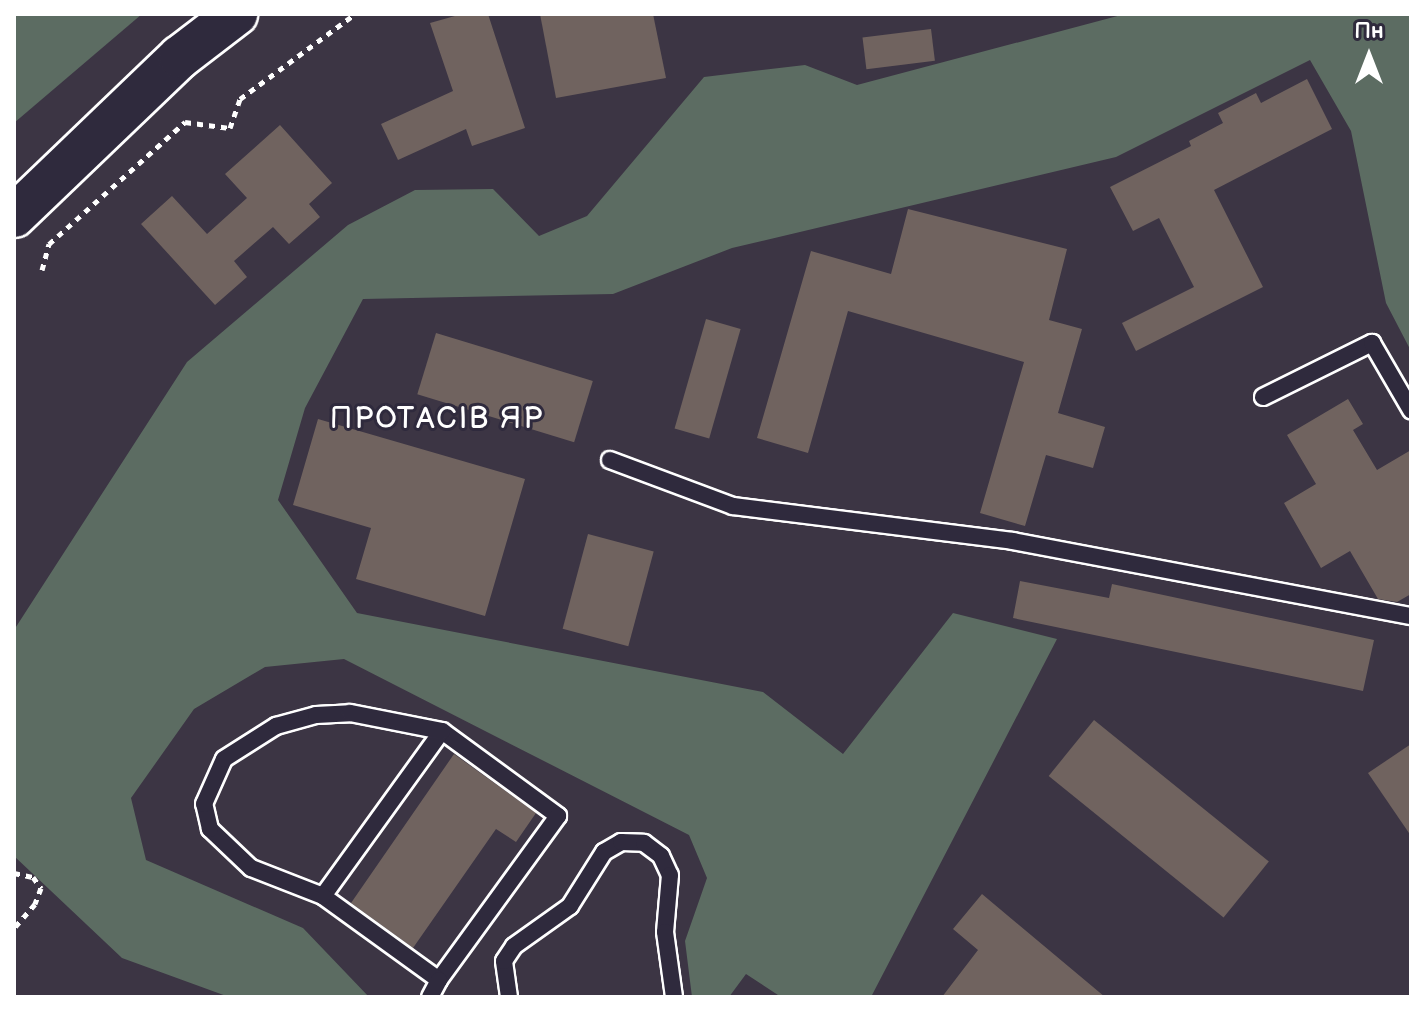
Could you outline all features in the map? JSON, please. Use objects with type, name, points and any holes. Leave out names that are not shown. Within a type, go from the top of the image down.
[{"type":"main road","points":[[19,200],[180,57],[236,14]]},
{"type":"lane","points":[[1263,397],[1372,343],[1411,410]]},
{"type":"lane","points":[[610,460],[733,506],[1013,541],[1411,616]]},
{"type":"lane","points":[[430,997],[439,980],[558,816],[442,731],[350,713],[316,715],[276,726],[224,759],[204,804],[210,829],[251,868],[323,896],[439,980]]},
{"type":"lane","points":[[323,896],[442,731]]},
{"type":"lane","points":[[509,997],[504,961],[514,946],[570,906],[604,852],[621,842],[644,843],[661,856],[670,875],[665,932],[674,997]]},
{"type":"path","points":[[42,270],[49,244],[185,122],[230,128],[240,99],[355,14]]},
{"type":"path","points":[[14,873],[33,877],[41,888],[35,904],[14,928]]},
{"type":"green space","points":[[14,14],[142,14],[14,123]]},
{"type":"green space","points":[[1125,14],[1411,14],[1411,351],[1386,303],[1351,131],[1310,60],[1116,157],[732,248],[613,294],[363,299],[305,408],[278,500],[357,613],[763,692],[843,754],[953,613],[1057,639],[871,997],[781,997],[746,974],[729,997],[692,997],[685,941],[707,878],[689,835],[344,659],[265,667],[194,709],[131,798],[146,860],[303,928],[369,997],[229,997],[122,958],[14,856],[14,630],[187,362],[348,225],[415,190],[493,189],[539,236],[587,216],[704,77],[805,65],[857,85]]},
{"type":"building","points":[[462,14],[488,14],[525,128],[472,146],[466,129],[398,160],[381,124],[453,91],[430,23]]},
{"type":"building","points":[[540,14],[653,14],[666,78],[556,98]]},
{"type":"building","points":[[931,29],[935,61],[866,69],[863,37]]},
{"type":"building","points":[[1307,79],[1332,129],[1214,190],[1263,287],[1136,351],[1122,323],[1194,287],[1159,218],[1133,231],[1110,187],[1191,146],[1189,141],[1223,123],[1218,113],[1256,93],[1261,103]]},
{"type":"building","points":[[280,125],[332,183],[309,204],[320,217],[289,244],[273,227],[234,261],[247,277],[215,305],[141,224],[172,196],[207,234],[247,198],[225,174]]},
{"type":"building","points":[[908,209],[1067,249],[1049,320],[1082,329],[1058,413],[1105,427],[1093,468],[1046,455],[1025,526],[980,513],[1024,362],[848,311],[808,453],[757,438],[811,251],[891,274]]},
{"type":"building","points":[[706,319],[741,329],[709,439],[675,429]]},
{"type":"building","points":[[436,333],[593,381],[574,442],[417,394]]},
{"type":"building","points":[[1348,399],[1363,424],[1353,430],[1377,470],[1411,450],[1411,594],[1397,602],[1378,599],[1350,551],[1321,568],[1284,503],[1316,484],[1287,435]]},
{"type":"building","points":[[318,419],[525,479],[485,616],[356,579],[371,528],[293,505]]},
{"type":"building","points":[[588,534],[654,552],[628,646],[563,629]]},
{"type":"building","points":[[1020,581],[1109,598],[1112,584],[1374,640],[1363,691],[1013,618]]},
{"type":"building","points":[[1094,720],[1269,862],[1224,918],[1049,776]]},
{"type":"building","points":[[1411,744],[1411,836],[1368,773]]},
{"type":"building","points":[[454,754],[536,813],[516,842],[496,829],[413,948],[351,903]]},
{"type":"building","points":[[982,894],[1105,997],[942,997],[978,950],[953,929]]},
{"type":"district","name":"ПРОТАСІВ ЯР","points":[[437,419]]}]
